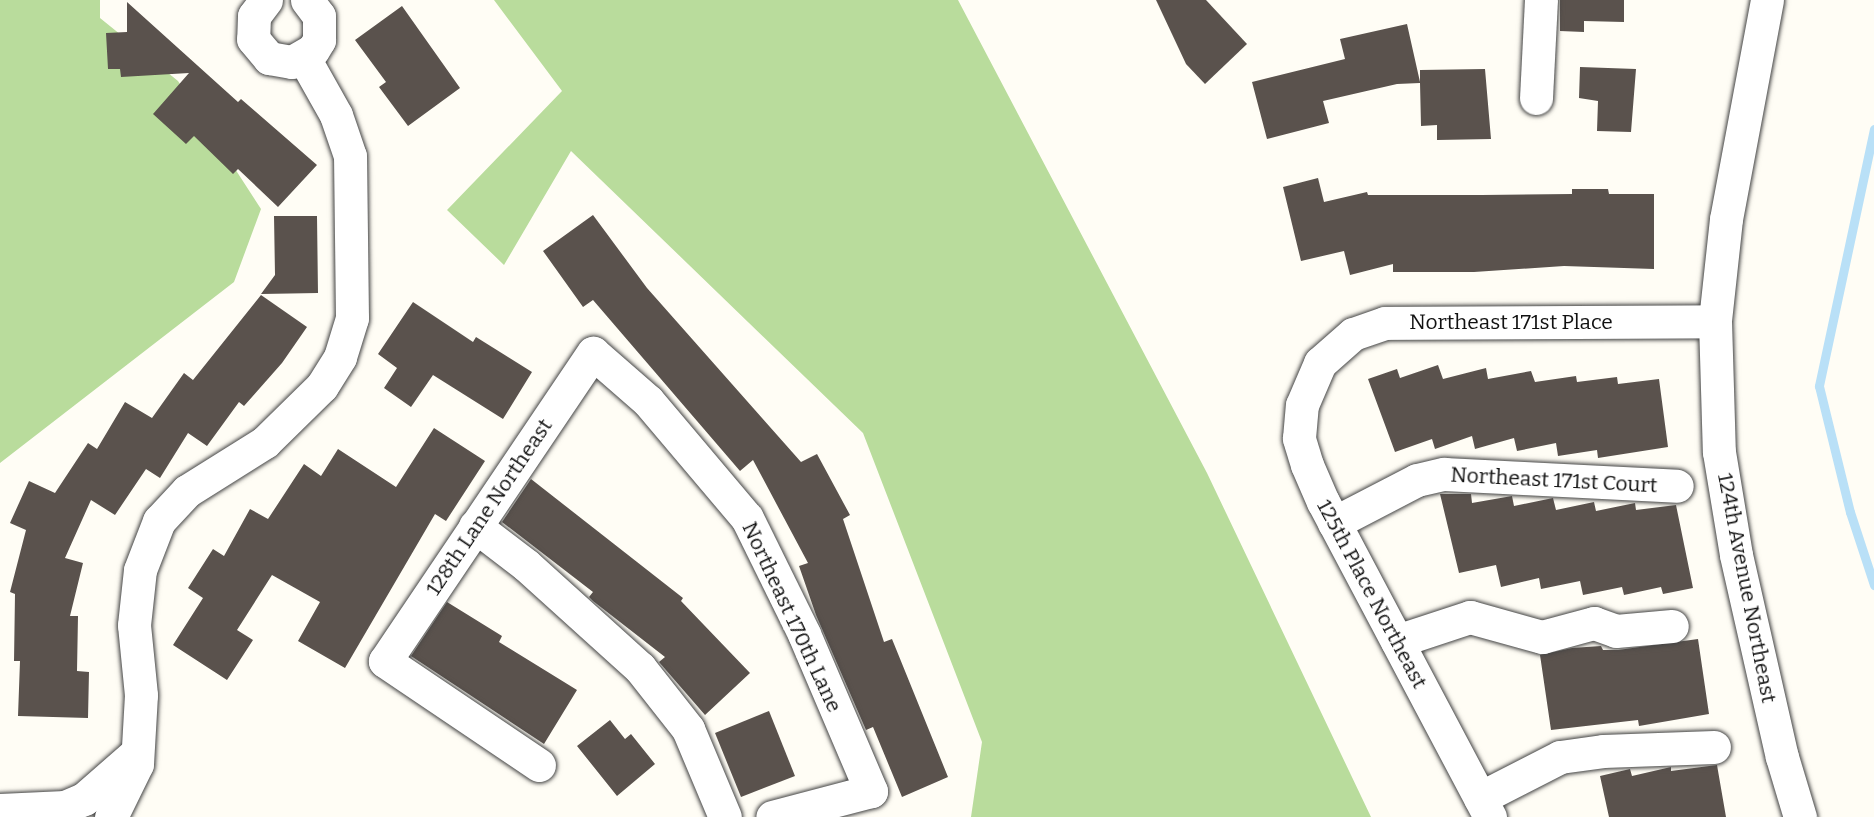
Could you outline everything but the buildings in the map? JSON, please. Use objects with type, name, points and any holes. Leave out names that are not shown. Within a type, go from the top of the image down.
[{"type":"street","points":[[266,0],[254,16],[252,27],[259,50],[280,62],[304,58],[313,50],[321,28],[319,16],[307,0]]},
{"type":"street","points":[[1536,98],[1540,0]]},
{"type":"street","name":"124th Avenue Northeast","points":[[1767,0],[1728,208],[1716,321],[1719,452],[1736,555],[1782,757],[1800,817]]},
{"type":"street","points":[[111,817],[137,764],[141,694],[134,625],[140,570],[159,521],[187,491],[265,442],[322,386],[340,357],[352,318],[350,156],[336,115],[304,58]]},
{"type":"street","name":"Northeast 171st Place","points":[[1320,363],[1353,334],[1385,323],[1716,321]]},
{"type":"street","name":"128th Lane Northeast","points":[[539,765],[385,661],[593,353]]},
{"type":"street","name":"Northeast 170th Lane","points":[[593,353],[648,401],[747,518],[804,634],[860,802]]},
{"type":"street","name":"125th Place Northeast","points":[[1320,363],[1302,405],[1299,438],[1334,523],[1485,808]]},
{"type":"street","name":"Northeast 171st Court","points":[[1334,523],[1418,480],[1444,474],[1677,486]]},
{"type":"street","points":[[475,526],[526,565],[640,668],[688,729],[725,817]]},
{"type":"street","points":[[1397,641],[1470,616],[1542,637],[1594,623],[1616,631],[1672,626]]},
{"type":"street","points":[[1485,808],[1560,757],[1603,751],[1714,747]]},
{"type":"street","points":[[0,810],[65,807],[84,799],[137,751]]},
{"type":"street","points":[[772,817],[860,802]]},
{"type":"green space","points":[[0,0],[100,0],[100,18],[178,81],[261,209],[234,282],[0,463]]},
{"type":"green space","points":[[494,0],[958,0],[1207,473],[1371,817],[971,817],[982,742],[863,433],[571,151],[504,265],[447,210],[562,91]]},
{"type":"waterway","points":[[1874,129],[1819,386],[1850,512],[1874,585]]}]
